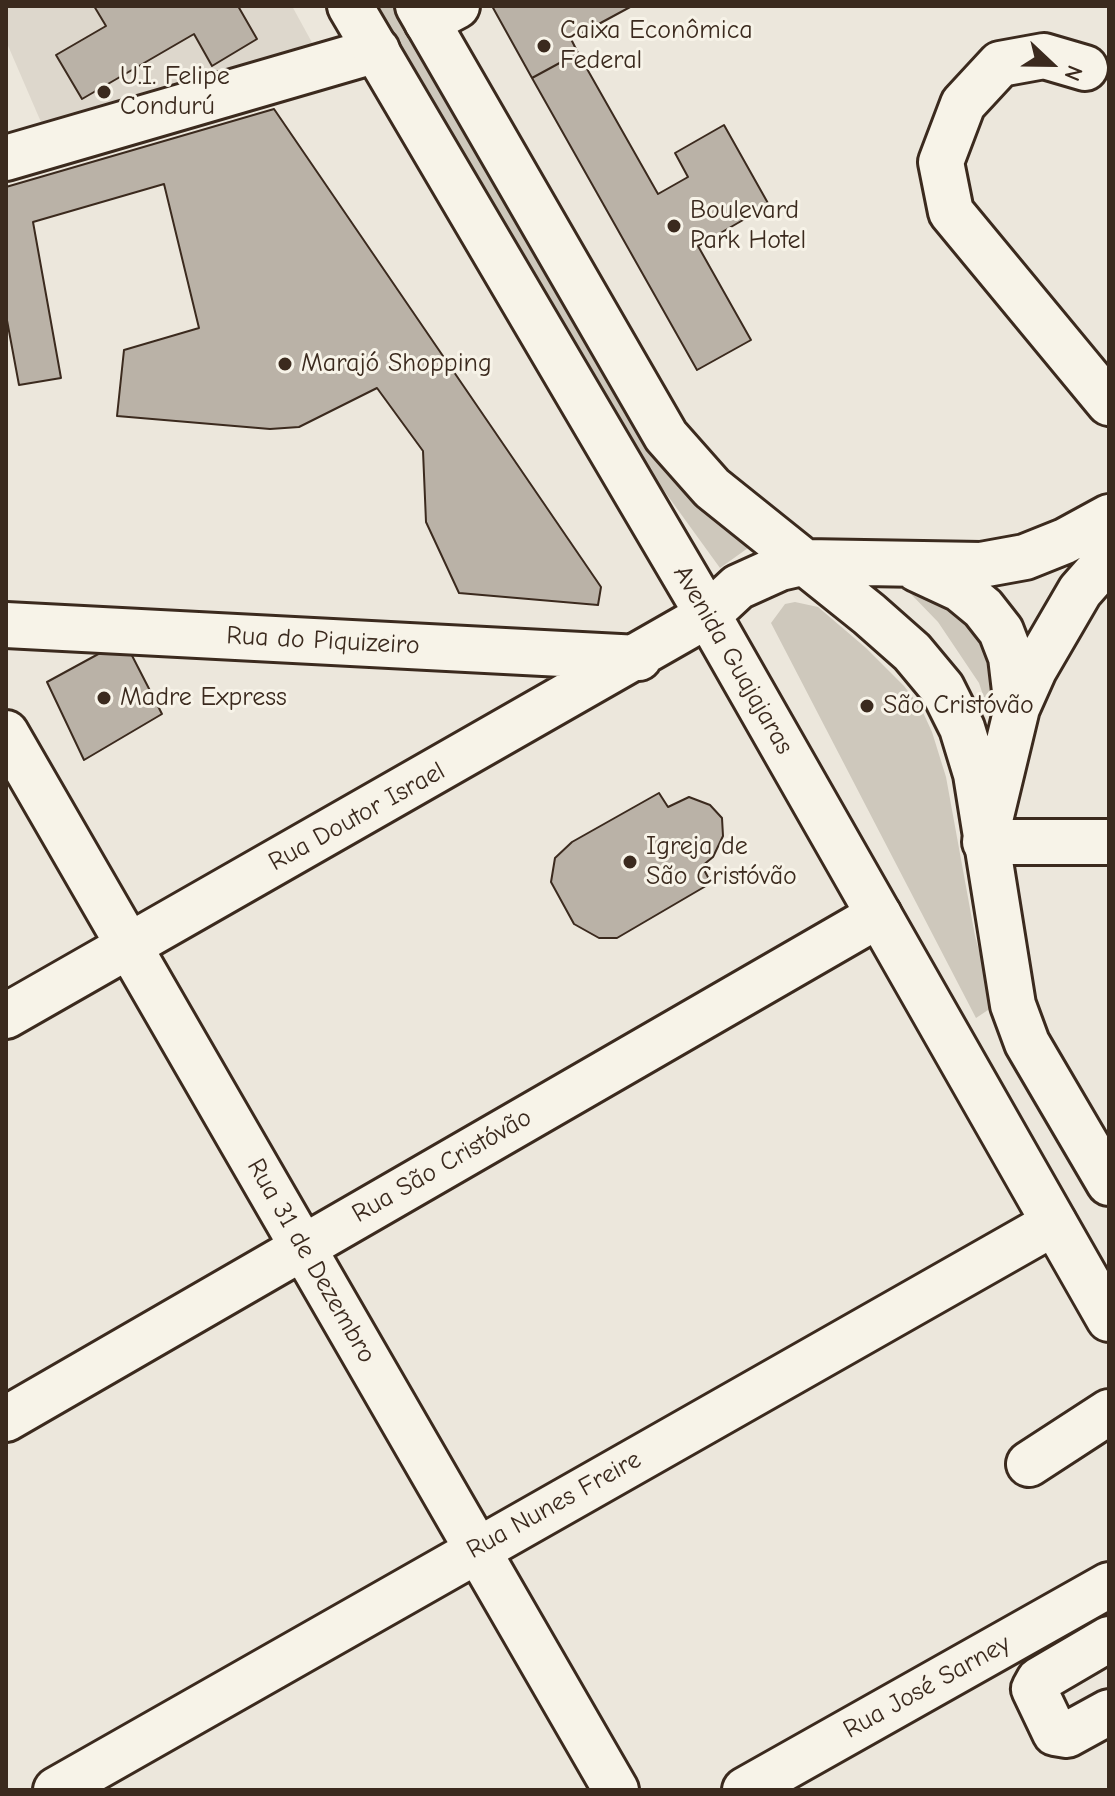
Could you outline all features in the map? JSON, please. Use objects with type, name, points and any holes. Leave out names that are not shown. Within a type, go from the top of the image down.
[{"type":"street","name":"Avenida Guajajaras","points":[[350,6],[708,615],[1109,1319]]},
{"type":"street","points":[[434,11],[666,436],[712,488],[912,652],[942,688],[962,728],[976,774],[1013,1005],[1027,1043],[1108,1180]]},
{"type":"street","points":[[6,158],[377,50]]},
{"type":"street","points":[[1085,68],[1044,56],[1000,64],[963,104],[941,162],[951,212],[1109,403]]},
{"type":"street","name":"Rua Doutor Israel","points":[[6,1016],[639,658],[708,615],[738,587],[758,575],[806,562],[981,565],[1025,557],[1065,541],[1109,517]]},
{"type":"street","points":[[985,842],[1017,708],[1054,630],[1080,591],[1109,558]]},
{"type":"street","points":[[909,566],[960,589],[983,608],[1001,631],[1011,657],[1017,708]]},
{"type":"street","name":"Rua do Piquizeiro","points":[[6,625],[639,658]]},
{"type":"street","name":"Rua 31 de Dezembro","points":[[6,733],[616,1790]]},
{"type":"street","points":[[985,842],[1109,842]]},
{"type":"street","name":"Rua São Cristóvão","points":[[6,1419],[302,1245],[879,915]]},
{"type":"street","name":"Rua Nunes Freire","points":[[56,1790],[477,1548],[1054,1223]]},
{"type":"street","points":[[1029,1464],[1109,1412]]},
{"type":"street","name":"Rua José Sarney","points":[[745,1790],[1109,1585]]},
{"type":"street","points":[[1109,1639],[1039,1680],[1034,1689],[1055,1733],[1067,1735],[1109,1712]]},
{"type":"shaded area","name":"U.I. Felipe Condurú","points":[[6,6],[292,6],[315,48],[47,136],[6,41]]},
{"type":"shaded area","points":[[376,6],[396,6],[628,406],[716,519],[748,548],[720,568],[615,423]]},
{"type":"shaded area","points":[[913,588],[977,618],[995,678],[993,697],[984,698],[979,683],[938,622],[908,591]]},
{"type":"shaded area","points":[[795,602],[818,607],[866,648],[904,686],[921,708],[932,732],[946,777],[975,936],[994,1006],[976,1018],[771,623],[785,604]]},
{"type":"building","points":[[94,6],[238,6],[257,39],[212,66],[194,34],[82,99],[56,55],[106,26]]},
{"type":"building","name":"Caixa Econômica Federal","points":[[492,6],[632,6],[571,39],[578,53],[532,78]]},
{"type":"building","name":"Boulevard Park Hotel","points":[[578,53],[658,194],[688,177],[675,153],[724,125],[769,205],[698,246],[751,340],[697,370],[532,78]]},
{"type":"building","name":"Marajó Shopping","points":[[274,109],[601,587],[598,605],[459,593],[426,522],[423,451],[377,388],[299,427],[270,429],[117,416],[124,350],[199,328],[164,184],[33,222],[61,378],[19,385],[6,315],[6,187]]},
{"type":"building","name":"Madre Express","points":[[124,640],[162,714],[84,760],[47,682]]},
{"type":"building","name":"Igreja de São Cristóvão","points":[[659,793],[668,807],[689,797],[710,805],[722,818],[723,836],[713,857],[702,866],[711,883],[617,938],[599,938],[574,924],[551,882],[555,858],[572,842]]},
{"type":"place","name":"Caixa Econômica Federal","points":[[544,46]]},
{"type":"place","name":"U.I. Felipe Condurú","points":[[104,92]]},
{"type":"place","name":"Boulevard Park Hotel","points":[[674,226]]},
{"type":"place","name":"Marajó Shopping","points":[[285,364]]},
{"type":"place","name":"Madre Express","points":[[104,698]]},
{"type":"place","name":"São Cristóvão","points":[[867,706]]},
{"type":"place","name":"Igreja de São Cristóvão","points":[[630,862]]}]
